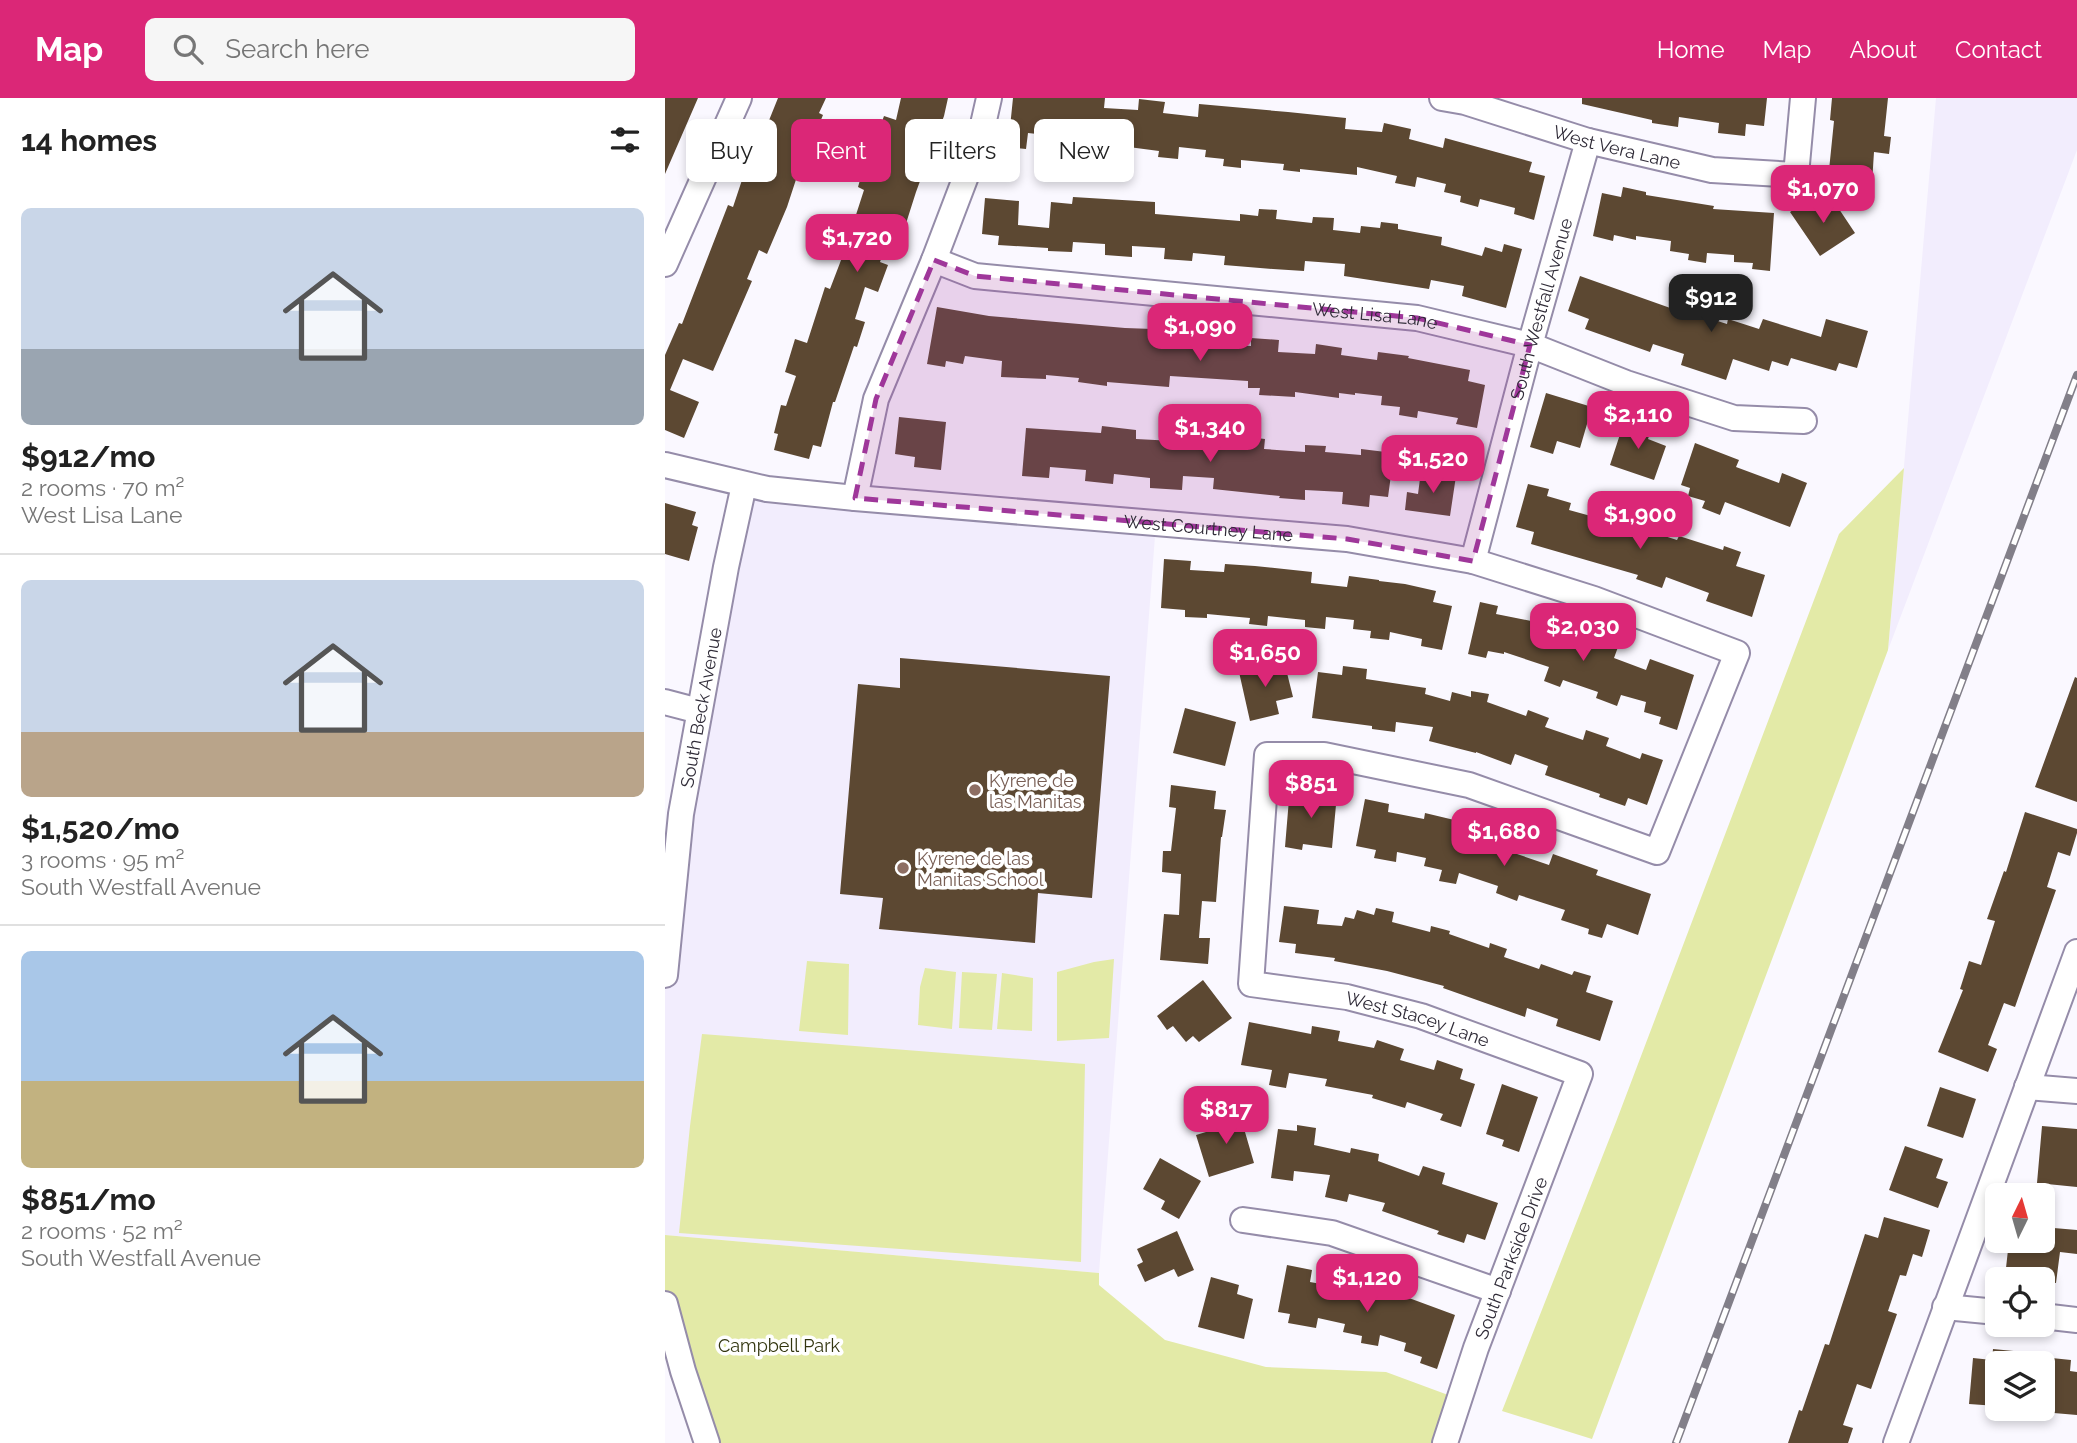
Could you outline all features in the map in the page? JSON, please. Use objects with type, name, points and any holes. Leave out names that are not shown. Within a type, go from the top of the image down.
[{"type":"street","points":[[665,264],[674,218],[739,98]]},
{"type":"street","points":[[855,498],[876,399],[935,260],[979,142],[989,98]]},
{"type":"street","name":"West Vera Lane","points":[[1442,98],[1465,102],[1588,141],[1712,170],[1796,175],[1803,98]]},
{"type":"street","name":"South Westfall Avenue","points":[[1473,561],[1588,141]]},
{"type":"street","name":"West Lisa Lane","points":[[935,260],[975,276],[1416,318],[1530,345],[1626,383],[1734,418],[1804,421]]},
{"type":"street","name":"West Courtney Lane","points":[[665,465],[767,489],[1347,539],[1473,561],[1594,598],[1737,653],[1657,852],[1469,785],[1324,755],[1267,755],[1251,984]]},
{"type":"street","name":"South Beck Avenue","points":[[665,975],[681,814],[726,567],[744,485]]},
{"type":"street","points":[[665,702],[699,711]]},
{"type":"street","points":[[1896,1443],[2077,952]]},
{"type":"street","name":"West Stacey Lane","points":[[1251,984],[1347,997],[1421,1016],[1580,1074]]},
{"type":"street","name":"South Parkside Drive","points":[[1445,1443],[1476,1348],[1580,1074]]},
{"type":"street","points":[[2027,1087],[2077,1091]]},
{"type":"street","points":[[1243,1220],[1332,1233],[1498,1291]]},
{"type":"street","points":[[665,1304],[674,1374],[707,1443]]},
{"type":"street","points":[[1945,1307],[1985,1311]]},
{"type":"street","points":[[2055,1317],[2077,1320]]},
{"type":"highlighted area","points":[[934,260],[975,276],[1417,318],[1530,345],[1473,561],[1347,539],[855,498],[876,399]]},
{"type":"shaded area","points":[[1936,98],[2077,98],[2077,150],[1888,650]]},
{"type":"shaded area","name":"Kyrene de las Manitas School","points":[[744,485],[1156,523],[1099,1273],[665,1235],[665,975]]},
{"type":"green space","points":[[1904,468],[1888,650],[1592,1439],[1502,1411],[1616,1122],[1839,534]]},
{"type":"green space","points":[[1114,959],[1109,1038],[1057,1041],[1057,972]]},
{"type":"green space","points":[[807,961],[849,964],[848,1035],[799,1031]]},
{"type":"green space","points":[[925,968],[956,972],[952,1029],[918,1025],[920,987]]},
{"type":"green space","points":[[962,972],[997,974],[992,1030],[959,1028]]},
{"type":"green space","points":[[1002,973],[1033,978],[1032,1031],[997,1029]]},
{"type":"green space","points":[[702,1034],[1085,1064],[1081,1262],[679,1233]]},
{"type":"green space","name":"Campbell Park","points":[[665,1235],[1099,1273],[1099,1285],[1165,1340],[1266,1367],[1386,1372],[1459,1399],[1445,1443],[707,1443],[665,1304]]},
{"type":"building","points":[[665,98],[698,98],[689,119],[686,119],[686,126],[665,174]]},
{"type":"building","points":[[778,98],[826,98],[819,113],[823,115],[821,119],[791,119],[791,182],[795,182],[767,254],[759,250],[747,279],[752,281],[713,371],[683,359],[670,390],[699,402],[684,438],[665,430],[665,355],[679,323],[682,324],[728,205],[733,207],[741,182],[777,182],[777,119],[770,119]]},
{"type":"building","points":[[901,98],[948,98],[943,119],[905,119],[905,182],[920,182],[902,236],[891,233],[880,262],[888,265],[878,292],[865,287],[855,319],[865,322],[833,402],[821,447],[813,445],[809,459],[774,450],[778,434],[774,433],[781,405],[786,406],[796,376],[785,372],[795,339],[807,343],[825,287],[830,289],[856,221],[864,190],[858,187],[859,182],[891,182],[891,119],[883,119],[884,116],[896,120]]},
{"type":"building","points":[[1013,98],[1105,98],[1104,108],[1138,110],[1139,99],[1165,102],[1163,113],[1198,117],[1199,104],[1346,118],[1345,129],[1382,132],[1384,123],[1411,129],[1409,139],[1443,148],[1445,138],[1532,162],[1529,172],[1545,176],[1534,220],[1514,214],[1515,208],[1480,199],[1478,207],[1460,202],[1461,196],[1444,192],[1446,184],[1417,177],[1415,187],[1395,183],[1397,176],[1357,167],[1357,175],[1300,169],[1300,172],[1283,170],[1284,164],[1241,160],[1241,168],[1223,166],[1224,159],[1205,157],[1206,150],[1179,147],[1178,159],[1158,157],[1159,151],[1134,148],[1134,119],[1034,119],[1034,134],[1028,133],[1026,149],[1020,148],[1020,119],[1011,119]]},
{"type":"building","points":[[1582,98],[1767,98],[1764,126],[1746,124],[1745,136],[1718,133],[1719,123],[1679,117],[1678,127],[1652,123],[1652,120],[1582,104]]},
{"type":"building","points":[[1832,98],[1888,98],[1884,136],[1891,137],[1889,154],[1874,152],[1872,183],[1828,180],[1834,121],[1830,120]]},
{"type":"building","points":[[1623,187],[1646,192],[1646,195],[1714,206],[1713,209],[1774,213],[1770,271],[1752,269],[1753,263],[1734,262],[1734,255],[1707,253],[1706,263],[1688,260],[1689,254],[1670,251],[1671,241],[1636,236],[1636,240],[1614,235],[1613,241],[1593,236],[1602,193],[1621,197]]},
{"type":"building","points":[[1827,191],[1855,233],[1820,256],[1790,212],[1809,199],[1825,222]]},
{"type":"building","points":[[1073,197],[1155,202],[1155,214],[1240,221],[1240,214],[1258,216],[1259,209],[1277,210],[1276,219],[1312,223],[1313,217],[1334,218],[1333,230],[1360,233],[1361,226],[1380,228],[1381,222],[1398,224],[1398,229],[1442,237],[1441,245],[1482,256],[1485,247],[1502,252],[1504,244],[1522,249],[1506,308],[1462,296],[1464,286],[1431,280],[1429,289],[1344,276],[1345,264],[1305,261],[1304,271],[1273,269],[1224,265],[1225,256],[1193,253],[1192,261],[1164,259],[1165,248],[1132,246],[1132,257],[1105,255],[1105,244],[1073,242],[1072,252],[1048,251],[1048,248],[998,245],[999,236],[982,234],[985,198],[1019,201],[1018,225],[1049,228],[1051,202],[1072,204]]},
{"type":"building","points":[[1580,276],[1707,321],[1708,318],[1727,324],[1728,319],[1759,329],[1763,319],[1821,337],[1826,319],[1868,331],[1857,368],[1839,363],[1836,371],[1791,358],[1788,366],[1772,361],[1769,371],[1733,359],[1726,380],[1681,365],[1684,354],[1653,344],[1650,352],[1585,329],[1589,319],[1568,311]]},
{"type":"building","points":[[937,307],[989,316],[1153,329],[1152,340],[1186,343],[1187,333],[1215,335],[1214,344],[1251,346],[1251,338],[1279,340],[1278,352],[1315,354],[1316,344],[1342,348],[1341,355],[1377,360],[1378,352],[1409,356],[1408,358],[1470,370],[1468,381],[1485,385],[1477,428],[1456,424],[1458,418],[1418,411],[1417,418],[1399,415],[1400,407],[1381,405],[1382,396],[1339,393],[1339,398],[1295,392],[1295,397],[1259,395],[1260,388],[1248,388],[1248,381],[1170,376],[1169,387],[1107,382],[1107,386],[1078,382],[1079,378],[1046,375],[1046,379],[1001,377],[1002,361],[965,356],[963,364],[946,361],[945,367],[927,364]]},
{"type":"building","points":[[1546,393],[1592,407],[1580,448],[1557,441],[1553,454],[1530,447]]},
{"type":"building","points":[[899,417],[946,422],[941,470],[914,467],[915,457],[895,454]]},
{"type":"building","points":[[1625,419],[1652,428],[1648,439],[1666,446],[1654,480],[1610,465]]},
{"type":"building","points":[[1102,426],[1136,430],[1136,439],[1174,441],[1175,434],[1196,435],[1195,443],[1239,448],[1240,436],[1265,439],[1264,449],[1305,452],[1305,445],[1326,446],[1325,452],[1361,455],[1361,449],[1394,453],[1388,497],[1370,495],[1369,507],[1342,504],[1343,492],[1305,490],[1305,500],[1213,489],[1214,478],[1183,476],[1182,490],[1150,488],[1150,478],[1114,474],[1113,484],[1085,481],[1086,470],[1050,467],[1049,478],[1022,476],[1026,428],[1101,433]]},
{"type":"building","points":[[1695,443],[1739,460],[1736,467],[1779,483],[1782,473],[1807,483],[1790,527],[1725,502],[1720,515],[1702,508],[1705,501],[1688,496],[1690,488],[1681,485]]},
{"type":"building","points":[[1421,471],[1456,476],[1450,516],[1405,510],[1407,492],[1418,494]]},
{"type":"building","points":[[1528,484],[1549,489],[1547,496],[1571,503],[1569,510],[1598,518],[1600,510],[1618,515],[1620,510],[1637,514],[1633,526],[1677,540],[1679,536],[1723,550],[1724,546],[1741,552],[1736,566],[1765,575],[1752,617],[1706,601],[1709,593],[1666,577],[1662,588],[1636,579],[1638,575],[1531,544],[1534,532],[1516,527]]},
{"type":"building","points":[[665,503],[696,512],[692,525],[698,527],[689,561],[665,554]]},
{"type":"building","points":[[1164,559],[1191,561],[1190,570],[1224,572],[1225,564],[1255,566],[1312,572],[1311,583],[1347,587],[1349,576],[1436,591],[1433,602],[1452,606],[1442,650],[1421,646],[1422,639],[1390,632],[1389,640],[1370,638],[1371,631],[1353,629],[1354,620],[1326,617],[1325,629],[1305,627],[1305,620],[1268,616],[1267,626],[1249,624],[1250,618],[1207,614],[1207,618],[1185,617],[1185,610],[1161,608]]},
{"type":"building","points":[[1480,602],[1498,606],[1496,614],[1531,621],[1533,616],[1618,647],[1614,658],[1646,670],[1650,659],[1694,675],[1677,730],[1659,724],[1661,717],[1644,712],[1646,702],[1621,695],[1617,706],[1596,698],[1598,692],[1563,680],[1560,687],[1544,681],[1549,667],[1504,652],[1488,651],[1486,658],[1468,654]]},
{"type":"building","name":"Kyrene de las Manitas","points":[[900,658],[1110,676],[1092,898],[1038,893],[1035,943],[879,929],[883,898],[840,894],[858,684],[900,688]]},
{"type":"building","points":[[1284,661],[1293,697],[1276,701],[1279,714],[1250,721],[1239,672]]},
{"type":"building","points":[[1343,666],[1367,669],[1366,679],[1426,688],[1425,694],[1450,701],[1452,692],[1471,697],[1471,691],[1489,694],[1487,702],[1526,716],[1528,710],[1549,718],[1545,727],[1583,740],[1586,730],[1609,738],[1606,746],[1640,759],[1642,753],[1663,760],[1647,805],[1628,798],[1625,806],[1599,797],[1600,794],[1545,775],[1548,766],[1515,754],[1511,765],[1476,752],[1429,741],[1433,727],[1396,722],[1395,732],[1312,718],[1318,672],[1342,675]]},
{"type":"building","points":[[2075,677],[2077,678],[2077,802],[2035,787]]},
{"type":"building","points":[[1185,708],[1236,722],[1225,766],[1173,753]]},
{"type":"building","points":[[1171,785],[1216,791],[1214,809],[1226,810],[1216,902],[1202,901],[1199,938],[1210,938],[1208,964],[1160,960],[1164,914],[1179,915],[1181,874],[1162,872],[1163,851],[1171,851],[1176,808],[1169,807]]},
{"type":"building","points":[[1304,790],[1337,794],[1332,848],[1303,844],[1302,850],[1285,847],[1289,799],[1302,800]]},
{"type":"building","points":[[1365,799],[1389,804],[1388,812],[1424,819],[1425,813],[1471,824],[1518,841],[1514,853],[1549,865],[1553,854],[1598,870],[1596,875],[1651,894],[1638,935],[1607,924],[1602,938],[1588,934],[1589,929],[1561,920],[1565,910],[1519,895],[1517,901],[1496,893],[1498,886],[1459,873],[1456,884],[1439,881],[1442,870],[1424,866],[1426,858],[1397,852],[1396,862],[1374,858],[1376,850],[1356,846]]},
{"type":"building","points":[[2025,812],[2077,829],[2077,833],[2070,856],[2058,852],[2047,887],[2056,890],[2015,1007],[2004,1003],[1988,1045],[1997,1049],[1988,1072],[1938,1052],[1963,990],[1960,989],[1969,961],[1981,965],[1995,921],[1987,919],[2004,871],[2006,872]]},
{"type":"building","points":[[1284,906],[1319,910],[1317,924],[1342,926],[1345,917],[1354,919],[1357,910],[1374,915],[1376,908],[1394,912],[1392,922],[1430,932],[1431,926],[1450,931],[1449,934],[1489,948],[1490,943],[1507,949],[1504,957],[1539,969],[1541,964],[1572,975],[1574,971],[1591,976],[1586,992],[1613,1001],[1600,1041],[1556,1026],[1558,1019],[1527,1008],[1525,1017],[1443,988],[1444,986],[1334,961],[1335,958],[1295,953],[1296,944],[1279,942]]},
{"type":"building","points":[[1203,980],[1232,1018],[1199,1042],[1193,1036],[1186,1042],[1173,1026],[1167,1030],[1157,1016]]},
{"type":"building","points":[[1249,1022],[1311,1034],[1312,1026],[1340,1031],[1338,1041],[1374,1048],[1377,1040],[1404,1049],[1400,1060],[1434,1070],[1437,1060],[1463,1069],[1460,1079],[1475,1084],[1461,1127],[1440,1120],[1443,1114],[1407,1102],[1405,1108],[1372,1098],[1373,1095],[1325,1086],[1327,1079],[1289,1073],[1286,1088],[1269,1085],[1272,1070],[1241,1065]]},
{"type":"building","points":[[1502,1084],[1538,1097],[1519,1152],[1502,1146],[1504,1140],[1486,1134]]},
{"type":"building","points":[[1940,1087],[1976,1099],[1963,1138],[1927,1126]]},
{"type":"building","points":[[1238,1108],[1254,1163],[1209,1177],[1196,1135],[1226,1126],[1222,1112]]},
{"type":"building","points":[[1297,1125],[1316,1128],[1314,1145],[1350,1153],[1351,1148],[1379,1154],[1378,1161],[1419,1176],[1423,1166],[1445,1173],[1442,1184],[1498,1203],[1485,1240],[1467,1234],[1464,1243],[1437,1234],[1439,1231],[1382,1211],[1385,1203],[1349,1194],[1347,1202],[1325,1197],[1330,1175],[1294,1171],[1293,1181],[1271,1178],[1278,1129],[1297,1131]]},
{"type":"building","points":[[2042,1126],[2077,1129],[2077,1187],[2037,1183]]},
{"type":"building","points":[[1905,1146],[1943,1159],[1936,1178],[1948,1182],[1938,1208],[1889,1190]]},
{"type":"building","points":[[1160,1158],[1201,1181],[1179,1219],[1161,1209],[1165,1201],[1143,1189]]},
{"type":"building","points":[[1884,1217],[1930,1230],[1922,1257],[1913,1254],[1906,1276],[1900,1275],[1888,1311],[1897,1314],[1871,1389],[1857,1384],[1843,1425],[1853,1428],[1848,1443],[1788,1443],[1825,1344],[1829,1345],[1865,1234],[1878,1238]]},
{"type":"building","points":[[2055,1228],[2077,1230],[2077,1254],[2060,1252],[2056,1283],[2055,1267],[2006,1267],[2008,1253],[2055,1253]]},
{"type":"building","points":[[1177,1231],[1194,1270],[1178,1277],[1174,1269],[1145,1282],[1137,1265],[1143,1262],[1137,1249]]},
{"type":"building","points":[[1287,1265],[1312,1270],[1310,1282],[1343,1288],[1344,1279],[1390,1291],[1455,1315],[1437,1369],[1420,1363],[1422,1357],[1404,1351],[1406,1343],[1380,1335],[1378,1346],[1361,1343],[1362,1336],[1343,1332],[1345,1324],[1318,1318],[1316,1328],[1288,1323],[1290,1314],[1278,1312]]},
{"type":"building","points":[[1211,1277],[1239,1285],[1237,1294],[1253,1299],[1244,1339],[1198,1327]]},
{"type":"building","points":[[1973,1358],[1985,1359],[1985,1405],[1969,1404]]},
{"type":"building","points":[[2055,1358],[2071,1360],[2070,1371],[2077,1372],[2077,1415],[2055,1413]]},
{"type":"railway","points":[[1676,1443],[2077,375]]},
{"type":"place","name":"Kyrene de las Manitas","points":[[975,790]]},
{"type":"place","name":"Kyrene de las Manitas School","points":[[903,868]]}]
